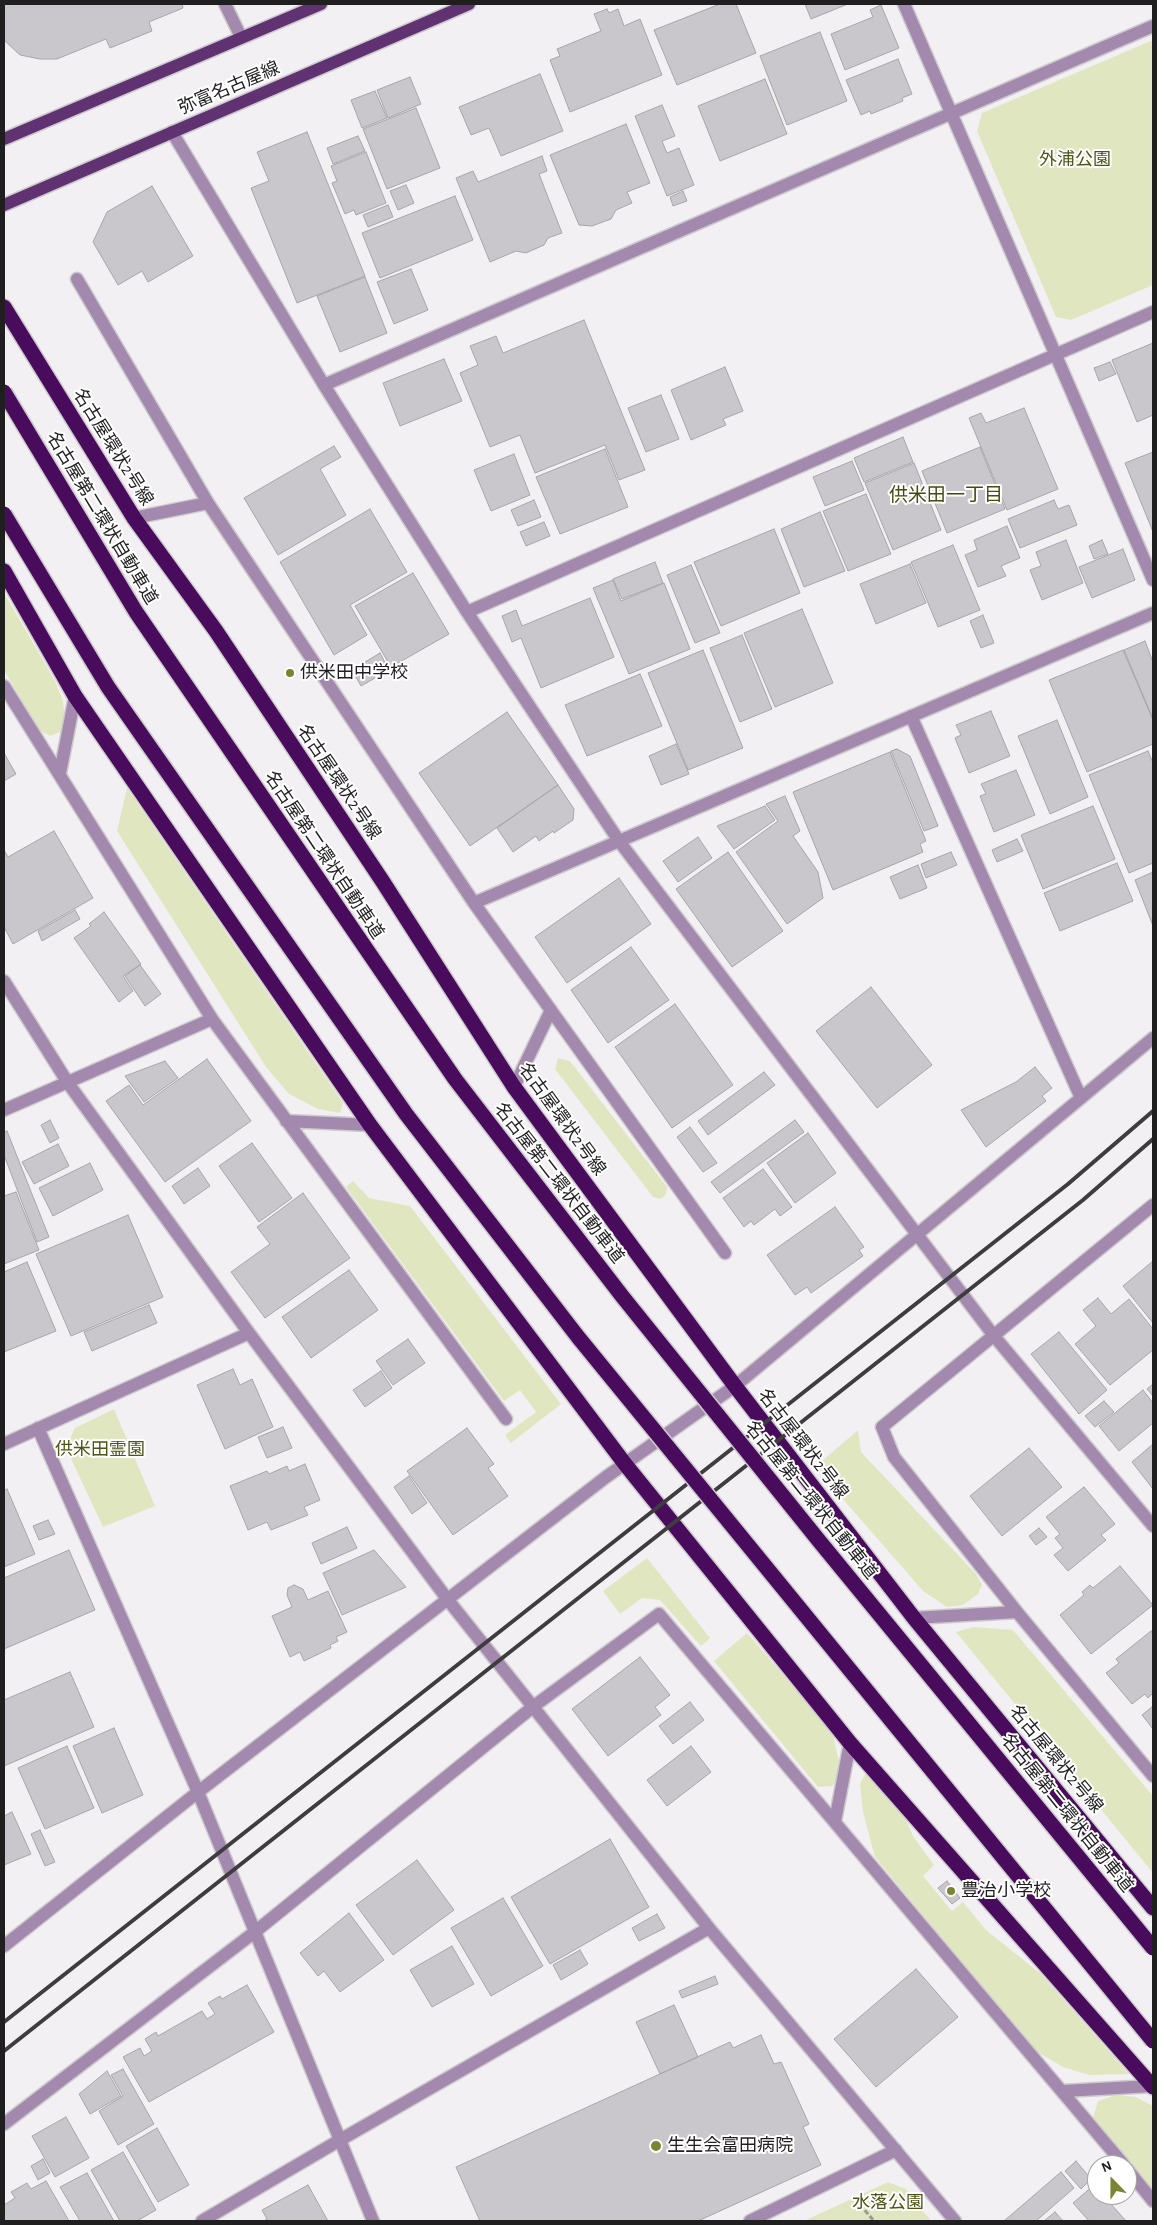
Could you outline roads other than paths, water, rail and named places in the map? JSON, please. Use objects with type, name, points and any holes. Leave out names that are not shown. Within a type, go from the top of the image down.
[{"type":"highway","name":"名古屋環状2号線","points":[[4,307],[134,518],[216,631],[367,857],[514,1087],[734,1386],[914,1618],[1153,1908]]},
{"type":"highway","name":"名古屋第二環状自動車道","points":[[4,392],[136,612],[455,1079],[622,1296],[820,1542],[1153,1948]]},
{"type":"highway","points":[[4,514],[108,686],[406,1114],[578,1337],[1153,2041]]},
{"type":"highway","points":[[4,571],[75,696],[370,1125],[625,1464],[850,1743],[1153,2086]]},
{"type":"main road","points":[[4,138],[320,4]]},
{"type":"main road","name":"弥富名古屋線","points":[[4,205],[469,4]]},
{"type":"street","points":[[225,4],[241,37]]},
{"type":"street","points":[[904,4],[1153,580]]},
{"type":"street","points":[[324,385],[1153,26]]},
{"type":"street","points":[[172,132],[324,385],[467,612],[619,841],[994,1336],[1153,1526]]},
{"type":"street","points":[[77,279],[208,503],[474,903],[725,1253]]},
{"type":"street","points":[[467,612],[1153,312]]},
{"type":"street","points":[[134,518],[208,503]]},
{"type":"street","points":[[474,903],[1153,613]]},
{"type":"street","points":[[4,686],[212,1019],[506,1419]]},
{"type":"street","points":[[60,773],[75,696]]},
{"type":"street","points":[[911,716],[1081,1098]]},
{"type":"street","points":[[4,981],[68,1082],[249,1333],[448,1600],[709,1928],[955,2221]]},
{"type":"street","points":[[514,1087],[551,1010]]},
{"type":"street","points":[[4,1110],[212,1019]]},
{"type":"street","points":[[4,1946],[198,1792],[625,1464],[734,1386],[1153,1038]]},
{"type":"street","points":[[286,1121],[370,1125]]},
{"type":"street","points":[[1153,1205],[882,1427],[894,1457],[1017,1612],[1153,1776]]},
{"type":"street","points":[[4,1444],[249,1333]]},
{"type":"street","points":[[38,1428],[198,1792],[373,2221]]},
{"type":"street","points":[[914,1618],[1017,1612]]},
{"type":"street","points":[[4,2124],[256,1931],[534,1706],[659,1614],[1116,2155]]},
{"type":"street","points":[[835,1821],[850,1743]]},
{"type":"street","points":[[202,2221],[709,1928]]},
{"type":"street","points":[[1063,2091],[1153,2086]]},
{"type":"street","points":[[750,2221],[896,2150]]},
{"type":"street","points":[[1137,2181],[1153,2201]]},
{"type":"railway","points":[[4,2022],[1068,1184],[1153,1111]]},
{"type":"railway","points":[[4,2051],[1083,1200],[1153,1139]]},
{"type":"place","name":"供米田中学校","points":[[290,673]]},
{"type":"place","name":"豊治小学校","points":[[951,1891]]},
{"type":"place","name":"生生会富田病院","points":[[656,2146]]},
{"type":"district","name":"供米田一丁目","points":[[946,495]]},
{"type":"park label","name":"外浦公園","points":[[1075,160]]},
{"type":"park label","name":"供米田霊園","points":[[100,1450]]},
{"type":"park label","name":"水落公園","points":[[888,2203]]}]
